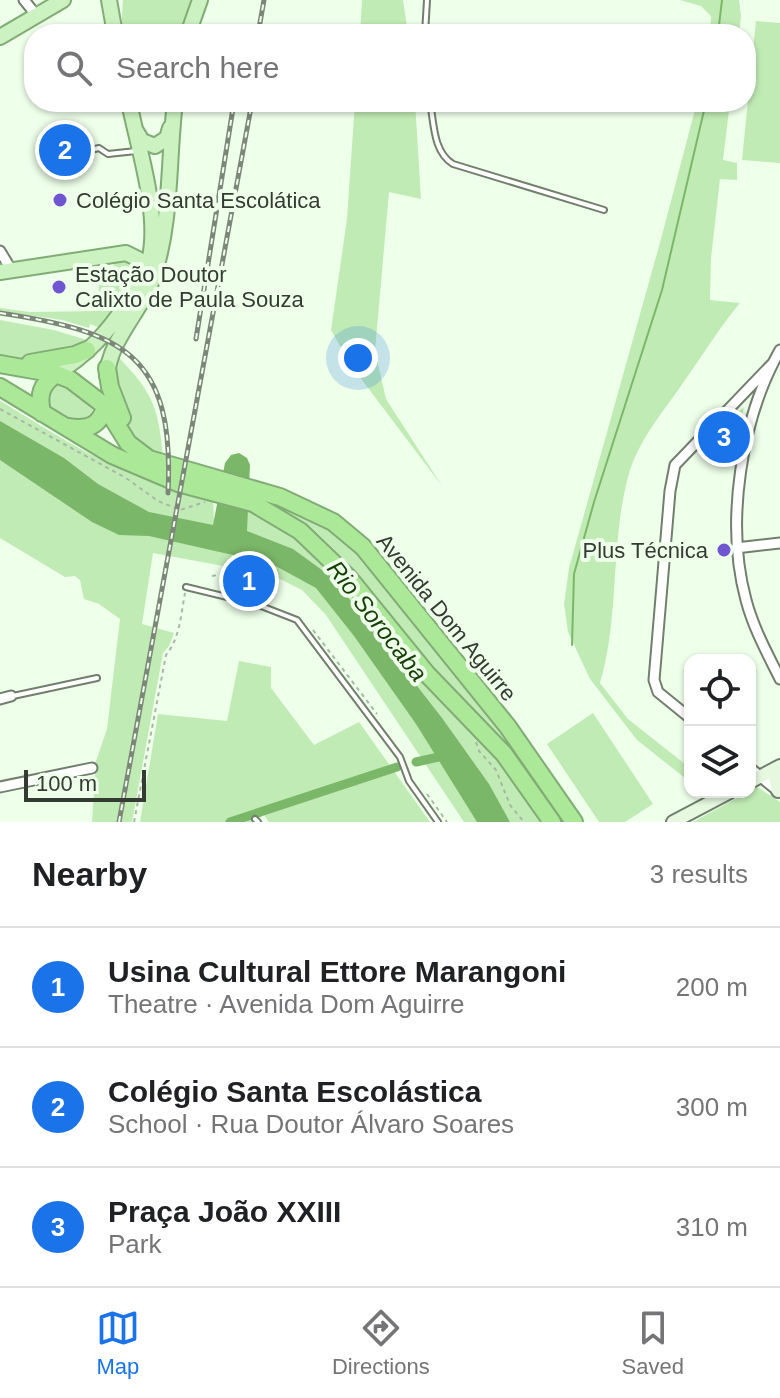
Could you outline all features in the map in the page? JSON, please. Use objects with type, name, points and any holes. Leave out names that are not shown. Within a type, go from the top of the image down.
[{"type":"highway","points":[[0,364],[44,362],[87,350]]},
{"type":"highway","name":"Avenida Dom Aguirre","points":[[0,364],[56,374],[79,385],[105,406],[121,435],[149,459],[252,495],[280,497],[333,522],[363,547],[508,727],[574,822]]},
{"type":"highway","points":[[107,368],[110,387],[128,432],[149,459]]},
{"type":"highway","points":[[42,413],[39,398],[43,383],[56,374]]},
{"type":"highway","name":"Avenida Dom Aguirre","points":[[0,387],[112,455],[178,483],[215,484]]},
{"type":"highway","points":[[0,398],[91,452],[145,475],[178,483]]},
{"type":"highway","points":[[66,427],[82,429],[97,424],[105,406]]},
{"type":"highway","name":"Avenida Dom Aguirre","points":[[252,495],[330,558],[427,674],[504,754],[552,822]]},
{"type":"main road","points":[[0,37],[63,0]]},
{"type":"main road","points":[[111,0],[113,24]]},
{"type":"main road","points":[[192,24],[200,0]]},
{"type":"main road","points":[[56,374],[113,325],[150,258],[153,222],[131,112]]},
{"type":"main road","points":[[105,406],[107,368],[119,339],[148,290],[160,256],[168,211],[174,112]]},
{"type":"main road","points":[[133,125],[142,141],[155,146],[167,138],[173,120]]},
{"type":"main road","points":[[6,271],[126,253],[138,259],[141,267],[132,293]]},
{"type":"street","points":[[24,0],[37,16]]},
{"type":"street","points":[[0,251],[6,271]]},
{"type":"street","points":[[780,350],[772,364],[742,460],[736,548],[746,601],[780,679]]},
{"type":"street","points":[[684,713],[658,692],[654,680],[670,491],[675,465],[772,364]]},
{"type":"street","points":[[740,398],[755,414]]},
{"type":"street","points":[[736,548],[780,543]]},
{"type":"street","points":[[0,699],[11,696]]},
{"type":"street","points":[[0,787],[92,768]]},
{"type":"street","points":[[756,774],[780,768]]},
{"type":"street","points":[[779,792],[775,778],[780,768]]},
{"type":"street","points":[[756,777],[779,792]]},
{"type":"street","points":[[673,822],[719,798]]},
{"type":"lane","points":[[426,24],[427,0]]},
{"type":"lane","points":[[432,112],[439,150],[453,164],[604,210]]},
{"type":"lane","points":[[64,147],[81,152],[99,148],[108,154],[139,150]]},
{"type":"lane","points":[[186,587],[256,604],[297,620],[400,757],[409,781],[438,822]]},
{"type":"lane","points":[[11,696],[97,678]]},
{"type":"path","points":[[212,576],[237,572],[242,598]]},
{"type":"path","points":[[134,822],[166,655],[179,625],[186,587]]},
{"type":"path","points":[[242,598],[272,592]]},
{"type":"path","points":[[235,596],[253,601]]},
{"type":"shaded area","points":[[123,0],[193,0],[185,24],[122,24]]},
{"type":"shaded area","points":[[362,0],[403,0],[407,24],[361,24]]},
{"type":"shaded area","points":[[680,0],[739,0],[740,24],[711,24],[711,16],[701,6]]},
{"type":"shaded area","points":[[756,21],[780,23],[780,163],[742,160],[747,112],[756,112]]},
{"type":"shaded area","points":[[354,112],[416,112],[421,199],[389,192],[375,351],[386,399],[442,486],[359,376],[363,357],[340,346],[331,330],[347,219]]},
{"type":"shaded area","points":[[694,112],[729,112],[723,160],[737,163],[737,180],[720,179],[711,258],[710,300],[740,303],[651,428],[632,464],[622,503],[610,632],[600,683],[628,719],[684,763],[684,777],[637,740],[590,679],[568,632],[564,604],[569,568]]},
{"type":"shaded area","points":[[114,258],[132,261],[137,274],[103,329],[90,324],[89,328],[62,320],[0,311],[0,308],[30,312],[98,311],[99,285],[113,282]]},
{"type":"shaded area","points":[[0,320],[54,330],[93,342],[28,359],[0,357]]},
{"type":"shaded area","points":[[118,357],[147,391],[152,402],[163,458],[143,446],[130,430],[117,388]]},
{"type":"shaded area","points":[[50,384],[69,384],[93,406],[91,416],[79,421],[72,420],[54,411],[44,401]]},
{"type":"shaded area","points":[[0,401],[122,470],[213,496],[214,520],[246,527],[248,506],[303,538],[487,742],[546,822],[464,822],[326,615],[302,590],[272,575],[153,553],[142,624],[174,633],[163,653],[132,822],[92,822],[96,761],[107,729],[120,619],[99,604],[84,599],[80,580],[75,576],[65,577],[0,538]]},
{"type":"shaded area","points":[[744,407],[734,452],[699,449]]},
{"type":"shaded area","name":"Rio Sorocaba","points":[[0,421],[64,458],[98,484],[149,512],[213,525],[225,463],[231,455],[239,453],[247,458],[250,465],[247,531],[293,549],[333,578],[442,718],[489,784],[510,822],[477,822],[416,724],[316,588],[272,564],[149,536],[119,535],[92,522],[0,460]]},
{"type":"shaded area","points":[[249,491],[326,525],[363,555],[472,688],[569,822],[558,822],[414,652]]},
{"type":"shaded area","points":[[239,661],[271,667],[271,688],[314,745],[359,722],[430,822],[269,822],[264,815],[255,822],[140,822],[158,714],[227,721]]},
{"type":"shaded area","points":[[593,713],[653,804],[625,822],[599,822],[547,744]]},
{"type":"shaded area","points":[[756,788],[780,802],[780,822],[693,822],[737,798],[756,798]]},
{"type":"waterway","points":[[719,24],[722,0]]},
{"type":"waterway","points":[[572,645],[574,574],[662,290],[704,112]]},
{"type":"waterway","points":[[416,762],[448,755]]},
{"type":"waterway","points":[[230,822],[397,767]]},
{"type":"railway","points":[[260,24],[264,0]]},
{"type":"railway","points":[[196,339],[232,112]]},
{"type":"railway","points":[[119,822],[250,112]]},
{"type":"railway","points":[[0,313],[80,330],[109,342],[133,358],[151,380],[162,409],[168,446],[168,493]]},
{"type":"place","name":"Colégio Santa Escolástica","points":[[65,150]]},
{"type":"place","name":"Colégio Santa Escolática","points":[[60,200]]},
{"type":"place","name":"Estação Doutor Calixto de Paula Souza","points":[[59,287]]},
{"type":"place","name":"Praça João XXIII","points":[[724,437]]},
{"type":"place","name":"Plus Técnica","points":[[724,550]]},
{"type":"place","name":"Usina Cultural Ettore Marangoni","points":[[249,581]]}]
